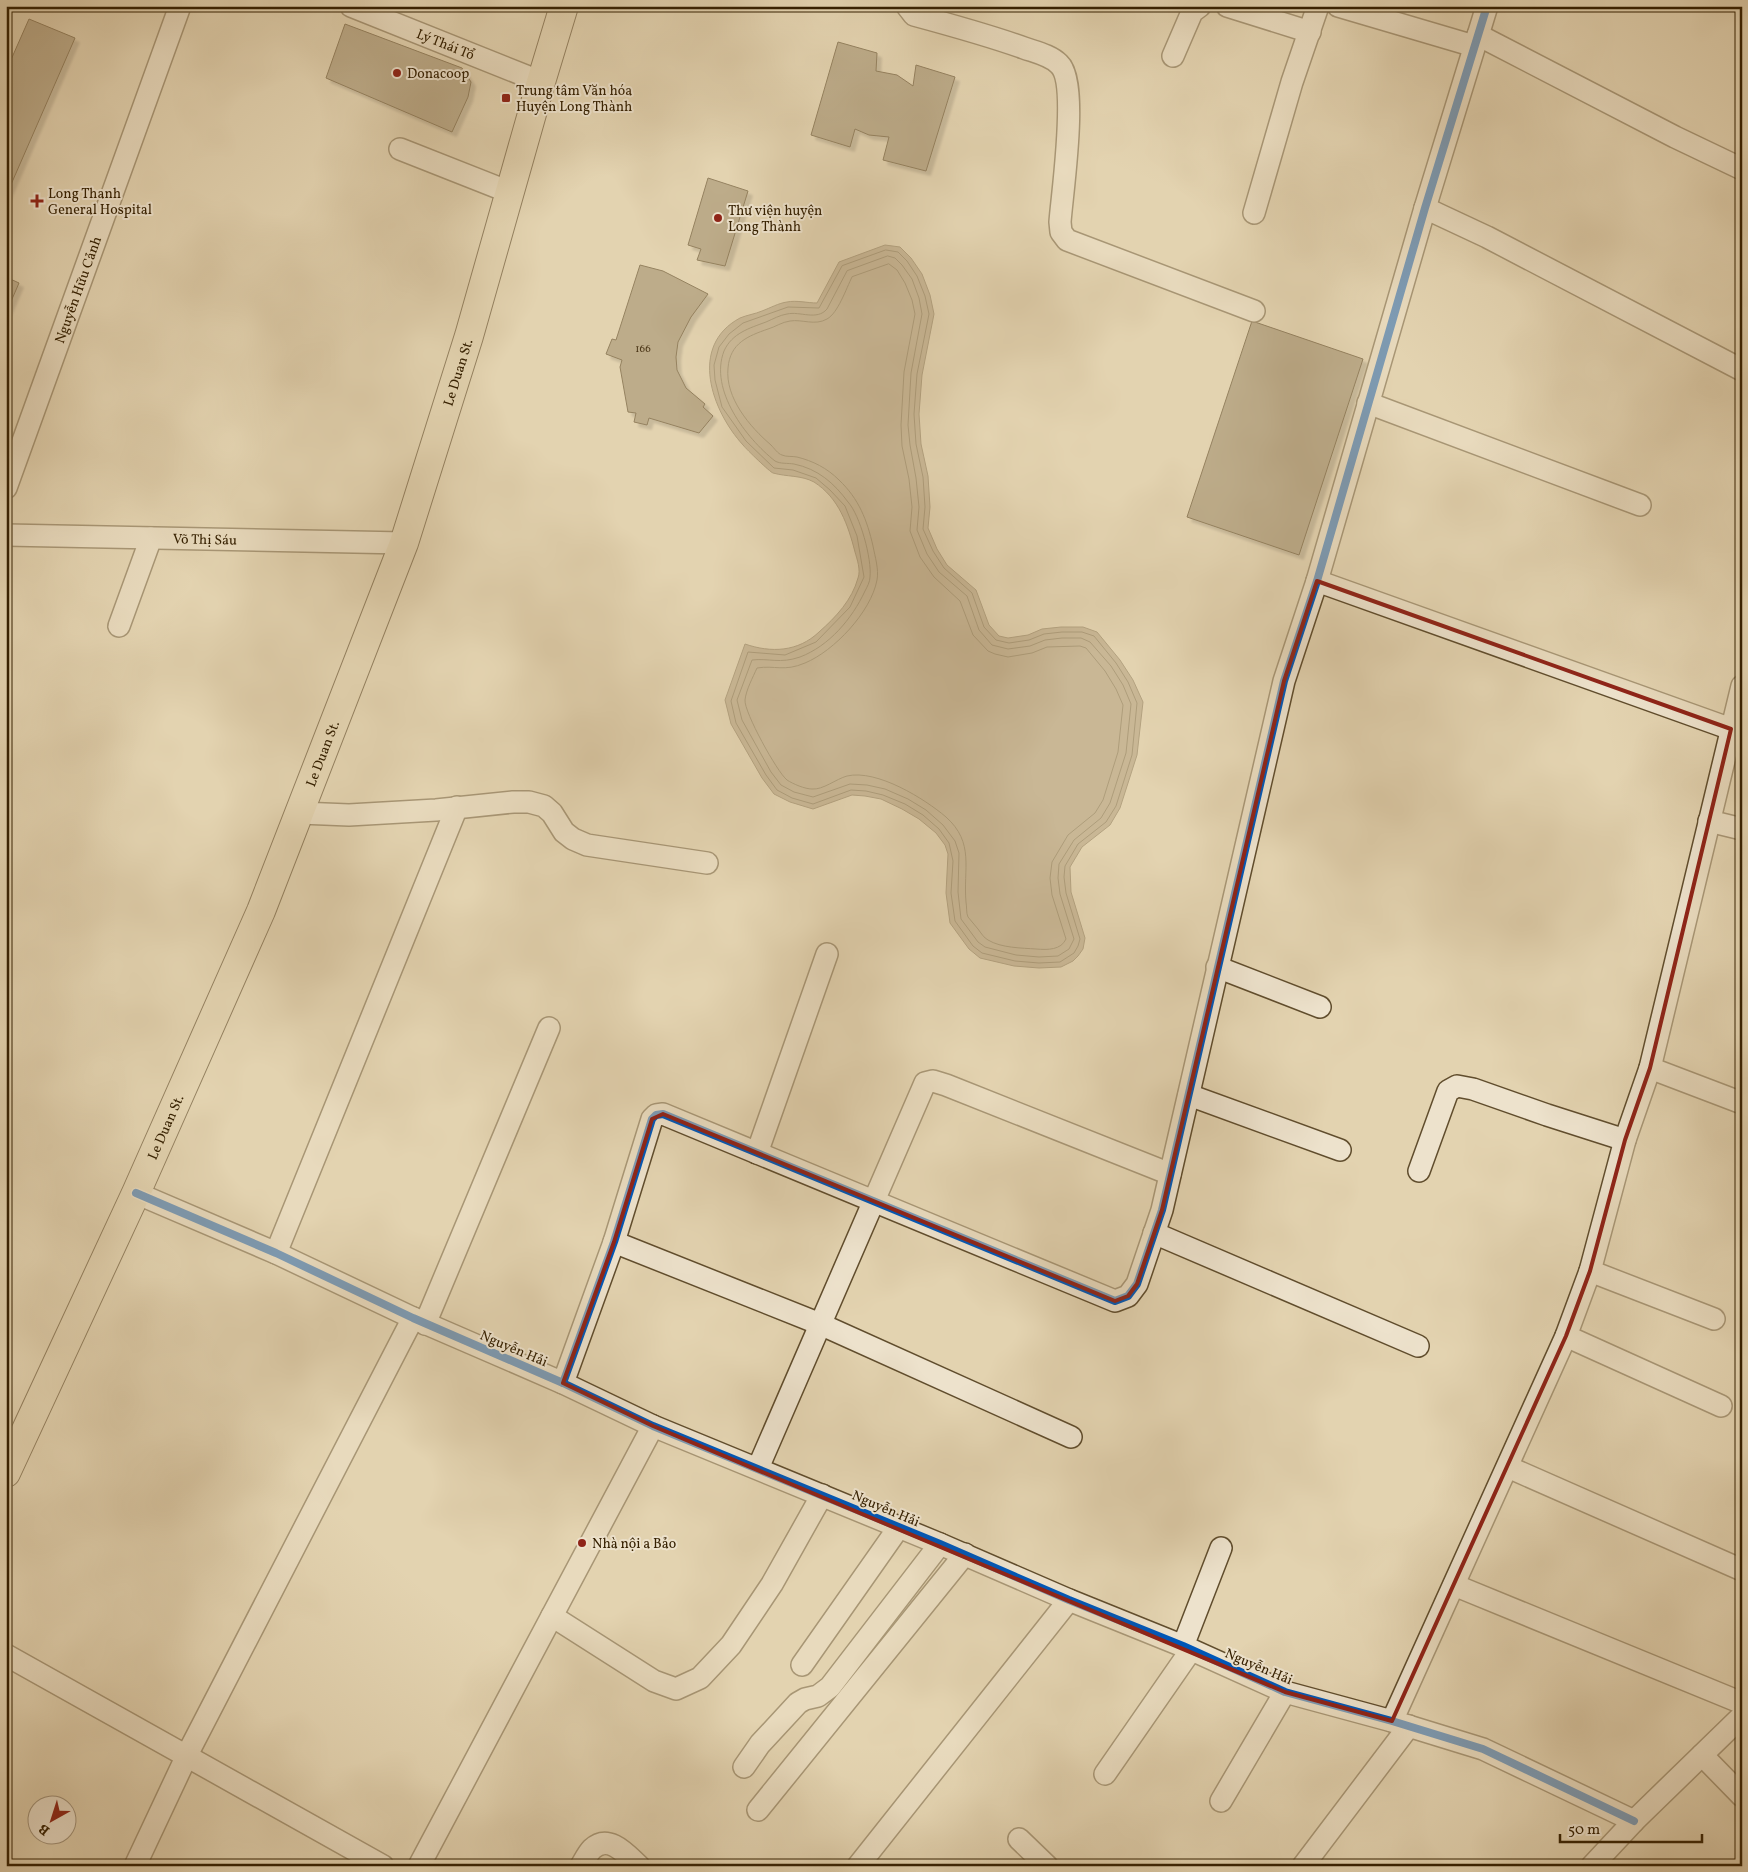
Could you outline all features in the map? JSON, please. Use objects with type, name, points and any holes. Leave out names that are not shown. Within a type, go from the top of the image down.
[{"type":"main road","name":"Le Duan St.","points":[[6,1473],[136,1193],[261,911],[404,543],[466,345],[540,82],[564,6]]},
{"type":"street","name":"Nguyễn Hữu Cảnh","points":[[6,488],[180,6]]},
{"type":"street","name":"Lý Thái Tổ","points":[[351,6],[540,82]]},
{"type":"street","points":[[907,6],[914,15],[1009,42],[1045,55],[1060,64],[1066,77],[1069,100],[1060,222],[1061,232],[1066,240],[1254,311]]},
{"type":"street","points":[[1173,56],[1192,12],[1200,6]]},
{"type":"street","points":[[1228,6],[1310,32]]},
{"type":"street","points":[[1254,213],[1292,82],[1318,6]]},
{"type":"street","points":[[1338,6],[1476,40],[1742,168]]},
{"type":"street","points":[[563,1383],[614,1242],[652,1118],[656,1115],[663,1114],[1115,1301],[1128,1296],[1136,1284],[1162,1210],[1284,681],[1317,581],[1425,208],[1487,6]]},
{"type":"street","points":[[400,149],[509,192]]},
{"type":"street","points":[[1425,208],[1488,237],[1742,370]]},
{"type":"street","points":[[1368,403],[1640,505]]},
{"type":"street","name":"Võ Thị Sáu","points":[[6,535],[404,543]]},
{"type":"street","points":[[119,626],[151,538]]},
{"type":"street","points":[[1317,581],[1731,729]]},
{"type":"street","points":[[1304,1866],[1400,1724],[1454,1585],[1566,1336],[1590,1271],[1625,1140],[1650,1068],[1742,686]]},
{"type":"street","points":[[300,813],[349,815],[529,802],[544,806],[552,813],[564,832],[573,840],[588,846],[707,863]]},
{"type":"street","points":[[276,1253],[457,807]]},
{"type":"street","points":[[1709,822],[1742,829]]},
{"type":"street","points":[[757,1153],[826,954]]},
{"type":"street","points":[[1217,967],[1320,1007]]},
{"type":"street","points":[[135,1866],[187,1755],[419,1321],[549,1028]]},
{"type":"street","points":[[1650,1068],[1742,1103]]},
{"type":"street","points":[[758,1468],[920,1090],[925,1083],[929,1081],[946,1085],[1170,1174]]},
{"type":"street","points":[[1419,1171],[1448,1091],[1457,1086],[1472,1089],[1625,1140]]},
{"type":"street","points":[[1190,1094],[1340,1150]]},
{"type":"street","name":"Nguyễn Hải","points":[[136,1193],[276,1253],[419,1321],[563,1383],[653,1426],[965,1554],[1069,1600],[1187,1648],[1285,1692],[1483,1748],[1634,1821]]},
{"type":"street","points":[[1154,1233],[1418,1346]]},
{"type":"street","points":[[614,1242],[820,1324],[1071,1436]]},
{"type":"street","points":[[1590,1271],[1714,1319]]},
{"type":"street","points":[[1566,1336],[1721,1406]]},
{"type":"street","points":[[419,1866],[653,1426]]},
{"type":"street","points":[[1508,1467],[1742,1570]]},
{"type":"street","points":[[552,1616],[654,1681],[676,1689],[700,1678],[731,1645],[772,1584],[822,1495]]},
{"type":"street","points":[[802,1665],[899,1527]]},
{"type":"street","points":[[744,1767],[760,1744],[798,1703],[818,1696],[830,1687],[940,1544]]},
{"type":"street","points":[[1105,1774],[1187,1648],[1221,1548]]},
{"type":"street","points":[[758,1810],[965,1554]]},
{"type":"street","points":[[1454,1585],[1742,1703]]},
{"type":"street","points":[[858,1866],[1069,1600]]},
{"type":"street","points":[[6,1655],[383,1866]]},
{"type":"street","points":[[1221,1801],[1285,1692]]},
{"type":"street","points":[[1592,1866],[1634,1821],[1742,1716]]},
{"type":"street","points":[[1702,1755],[1742,1796]]},
{"type":"street","points":[[1018,1839],[1048,1866]]},
{"type":"street","points":[[581,1866],[592,1849],[602,1843],[614,1844],[640,1866]]},
{"type":"highlighted area","points":[[1317,581],[1731,729],[1650,1068],[1625,1140],[1590,1271],[1566,1336],[1392,1721],[1285,1692],[653,1426],[563,1383],[614,1242],[652,1119],[663,1114],[1115,1301],[1128,1296],[1137,1284],[1162,1210],[1284,681]]},
{"type":"water","points":[[885,245],[900,247],[911,258],[922,274],[930,295],[934,314],[922,375],[919,414],[921,444],[928,476],[930,507],[928,528],[937,549],[947,565],[976,590],[989,625],[999,636],[1008,638],[1028,635],[1042,629],[1061,627],[1083,627],[1097,632],[1120,660],[1133,680],[1143,702],[1137,755],[1120,808],[1110,825],[1082,847],[1070,867],[1071,892],[1085,938],[1083,949],[1078,956],[1061,967],[1014,966],[980,958],[969,949],[950,923],[946,893],[948,854],[945,845],[936,833],[919,819],[881,799],[852,795],[813,809],[790,802],[774,794],[762,778],[731,724],[725,700],[745,644],[765,649],[784,649],[802,644],[811,639],[843,608],[852,594],[859,572],[857,558],[846,522],[836,504],[823,488],[809,480],[771,472],[745,448],[732,431],[722,415],[710,379],[710,362],[714,345],[724,330],[740,318],[778,304],[794,301],[817,303],[839,262]]},
{"type":"building","points":[[29,19],[75,38],[6,196],[6,71]]},
{"type":"building","name":"Donacoop","points":[[345,24],[462,68],[471,82],[468,97],[452,132],[326,78]]},
{"type":"building","points":[[838,42],[877,53],[876,71],[897,75],[913,86],[916,65],[955,77],[926,171],[883,160],[889,137],[869,135],[855,129],[850,147],[811,135]]},
{"type":"building","name":"Thư viện huyện Long Thành","points":[[708,178],[748,191],[725,266],[697,260],[701,249],[688,245]]},
{"type":"building","points":[[640,265],[663,271],[708,294],[691,317],[678,342],[676,357],[677,370],[686,388],[705,404],[703,407],[713,416],[699,433],[649,418],[647,425],[634,422],[636,413],[628,412],[620,367],[622,360],[606,354],[612,339],[616,340]]},
{"type":"building","points":[[6,277],[19,283],[6,313]]},
{"type":"building","points":[[1252,321],[1363,359],[1299,555],[1187,517]]},
{"type":"cycle path","points":[[563,1383],[614,1242],[652,1119],[656,1115],[663,1114],[1115,1301],[1128,1296],[1137,1284],[1162,1210],[1284,681],[1317,581],[1425,208],[1487,6]]},
{"type":"cycle path","points":[[136,1193],[276,1253],[413,1318],[563,1383],[653,1426],[1183,1646],[1285,1692],[1392,1721],[1483,1749],[1634,1821]]},
{"type":"place","name":"Donacoop","points":[[397,73]]},
{"type":"place","name":"Trung tâm Văn hóa Huyện Long Thành","points":[[506,98]]},
{"type":"place","name":"Long Thanh General Hospital","points":[[37,201]]},
{"type":"place","name":"Thư viện huyện Long Thành","points":[[718,218]]},
{"type":"place","name":"Nhà nội a Bảo","points":[[582,1543]]}]
